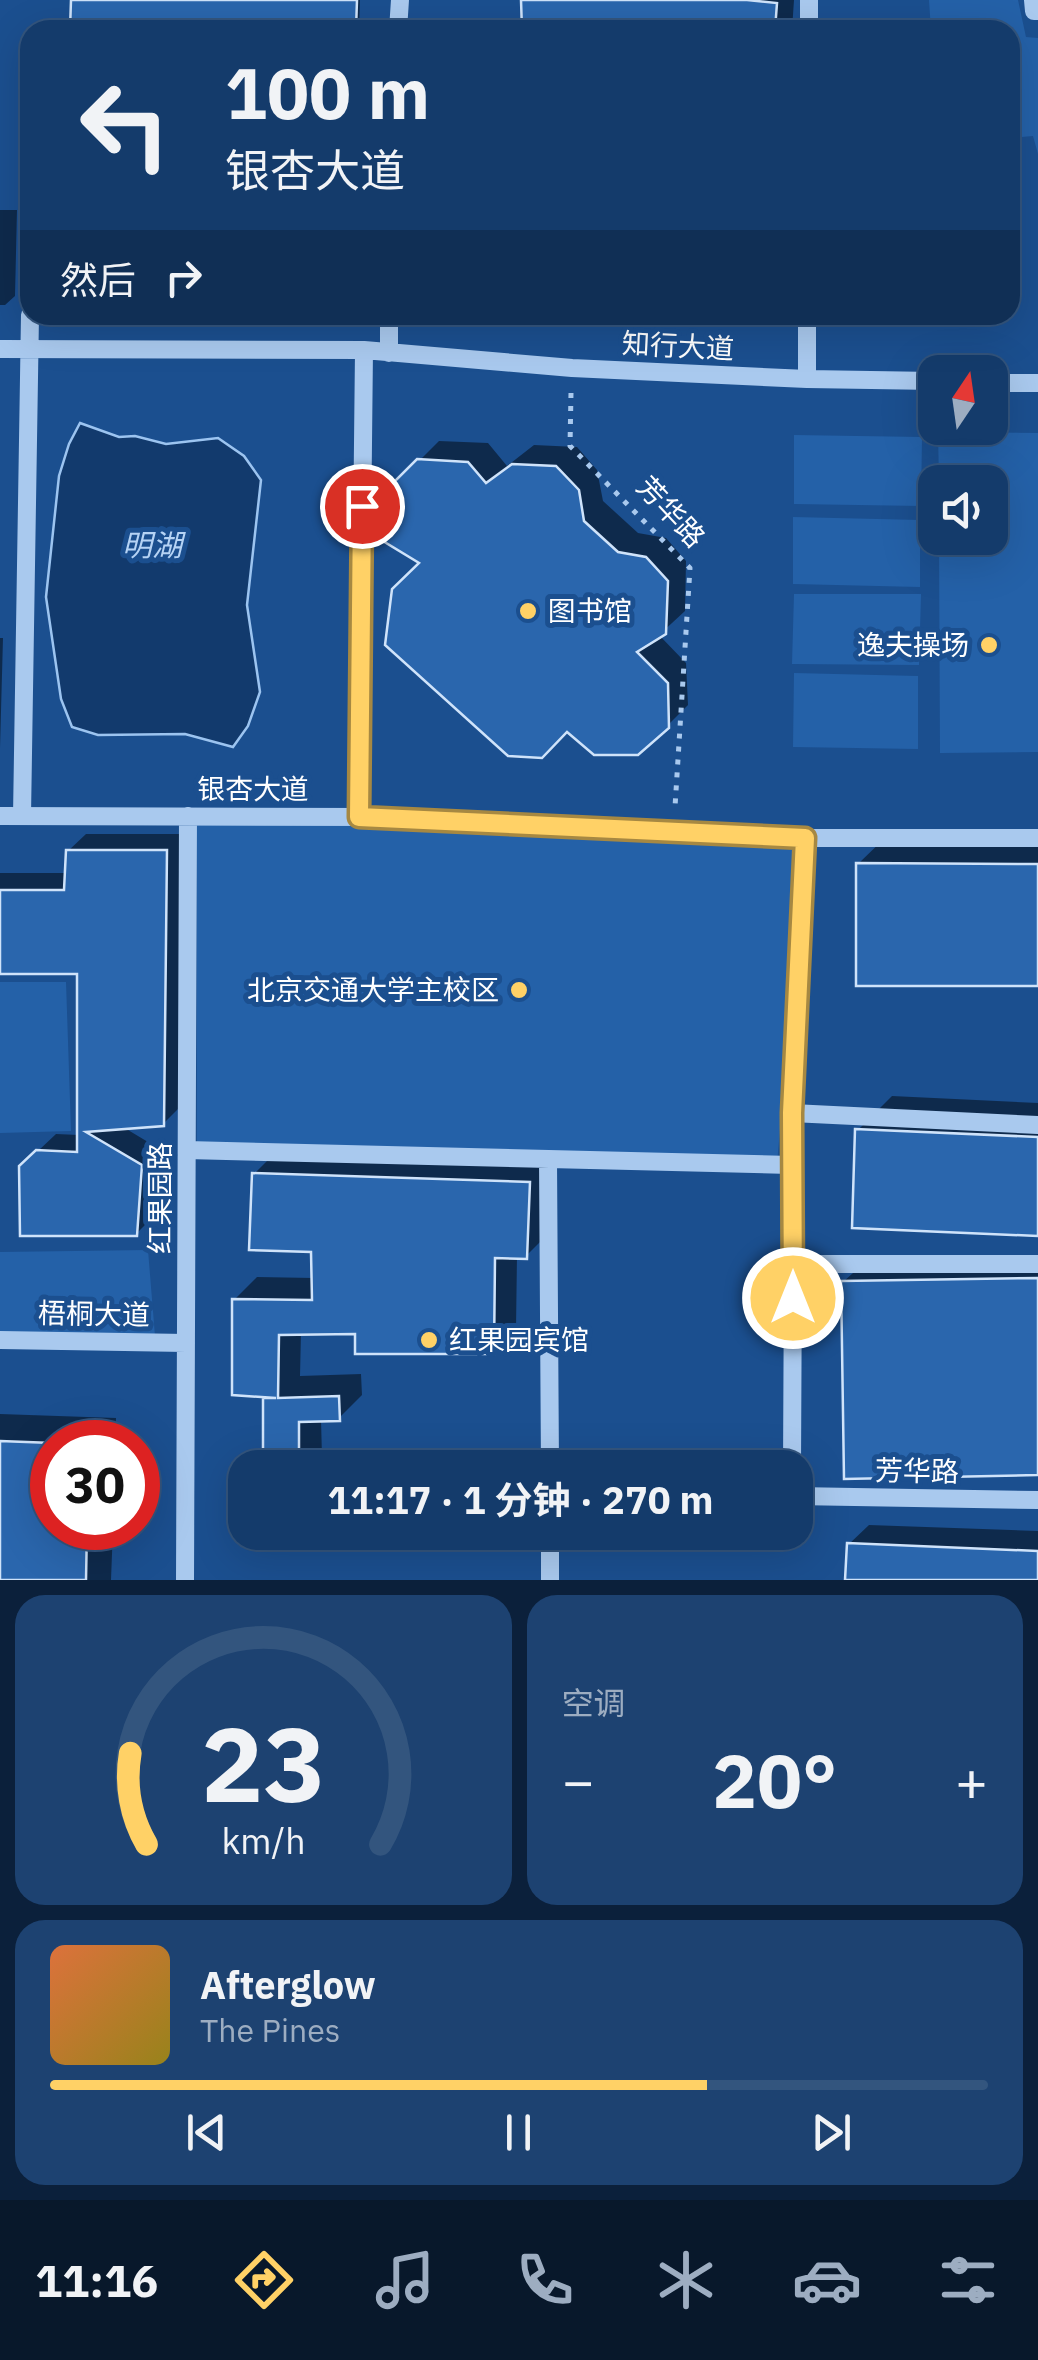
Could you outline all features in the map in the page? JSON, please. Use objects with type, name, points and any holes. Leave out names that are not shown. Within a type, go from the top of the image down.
[{"type":"street","points":[[1033,0],[1034,12],[1038,11]]},
{"type":"street","points":[[22,816],[30,325]]},
{"type":"street","points":[[389,325],[389,354]]},
{"type":"street","points":[[807,325],[807,379]]},
{"type":"street","name":"知行大道","points":[[0,349],[364,350],[572,368],[918,382]]},
{"type":"street","points":[[359,817],[364,350]]},
{"type":"street","points":[[1008,383],[1038,384]]},
{"type":"street","name":"银杏大道","points":[[0,816],[359,817],[805,838],[1038,838]]},
{"type":"street","name":"红果园路","points":[[185,1580],[188,816]]},
{"type":"street","points":[[792,1450],[792,1113],[805,838]]},
{"type":"street","points":[[792,1113],[1038,1125]]},
{"type":"street","points":[[187,1150],[791,1164]]},
{"type":"street","points":[[548,1160],[550,1450]]},
{"type":"street","points":[[793,1264],[1038,1264]]},
{"type":"street","name":"梧桐大道","points":[[0,1340],[186,1343]]},
{"type":"street","name":"芳华路","points":[[813,1496],[1038,1500]]},
{"type":"street","points":[[550,1550],[550,1580]]},
{"type":"path","name":"芳华路","points":[[572,368],[570,446],[690,568],[674,830]]},
{"type":"shaded area","points":[[929,0],[1018,0],[1026,37],[1038,38],[1038,154],[1033,136],[1020,137],[1020,20],[930,20]]},
{"type":"shaded area","name":"逸夫操场","points":[[1008,433],[1038,433],[1038,752],[940,753],[939,555],[1008,555],[1008,465],[939,465],[938,445],[1008,445]]},
{"type":"shaded area","points":[[794,435],[918,437],[918,445],[922,445],[918,506],[794,504]]},
{"type":"shaded area","points":[[793,517],[918,520],[920,587],[793,584]]},
{"type":"shaded area","points":[[794,594],[921,594],[919,665],[792,664]]},
{"type":"shaded area","points":[[794,673],[918,676],[918,749],[793,747]]},
{"type":"shaded area","points":[[197,816],[804,849],[777,1164],[197,1151]]},
{"type":"shaded area","points":[[0,982],[66,982],[71,1131],[0,1133]]},
{"type":"shaded area","points":[[148,1250],[155,1336],[0,1332],[0,1252]]},
{"type":"water","name":"明湖","points":[[80,423],[119,437],[135,436],[166,444],[218,438],[244,456],[261,480],[247,605],[260,692],[248,726],[233,747],[185,734],[98,735],[72,727],[61,699],[46,597],[59,476]]},
{"type":"building","points":[[71,0],[357,0],[356,20],[70,20]]},
{"type":"building","points":[[521,0],[777,3],[776,20],[522,20]]},
{"type":"building","name":"图书馆","points":[[417,459],[468,462],[486,483],[512,464],[556,466],[579,490],[584,521],[618,552],[646,557],[668,581],[666,634],[637,652],[668,683],[669,728],[638,755],[594,755],[567,732],[542,758],[508,756],[385,645],[392,589],[419,563],[383,541],[386,490]]},
{"type":"building","points":[[66,850],[167,850],[164,1126],[86,1132],[142,1165],[137,1236],[20,1236],[19,1166],[36,1150],[77,1152],[77,974],[0,974],[0,890],[64,890]]},
{"type":"building","points":[[856,863],[1038,864],[1038,986],[856,986]]},
{"type":"building","points":[[855,1129],[1038,1137],[1038,1236],[852,1228]]},
{"type":"building","points":[[252,1173],[530,1182],[527,1259],[495,1258],[494,1354],[355,1354],[355,1334],[279,1335],[278,1398],[339,1396],[340,1421],[299,1422],[299,1450],[263,1450],[263,1398],[276,1398],[232,1395],[232,1299],[312,1300],[311,1252],[249,1250]]},
{"type":"building","points":[[1038,1278],[1038,1475],[844,1479],[841,1281]]},
{"type":"building","points":[[0,1441],[30,1442],[30,1550],[87,1550],[86,1580],[0,1580]]},
{"type":"building","points":[[847,1543],[1038,1551],[1038,1580],[845,1580]]},
{"type":"place","name":"图书馆","points":[[528,611]]},
{"type":"place","name":"逸夫操场","points":[[989,645]]},
{"type":"place","name":"北京交通大学主校区","points":[[519,990]]},
{"type":"place","name":"红果园宾馆","points":[[429,1340]]},
{"type":"route","points":[[362,506],[359,817],[805,838],[792,1113],[793,1298]]}]
